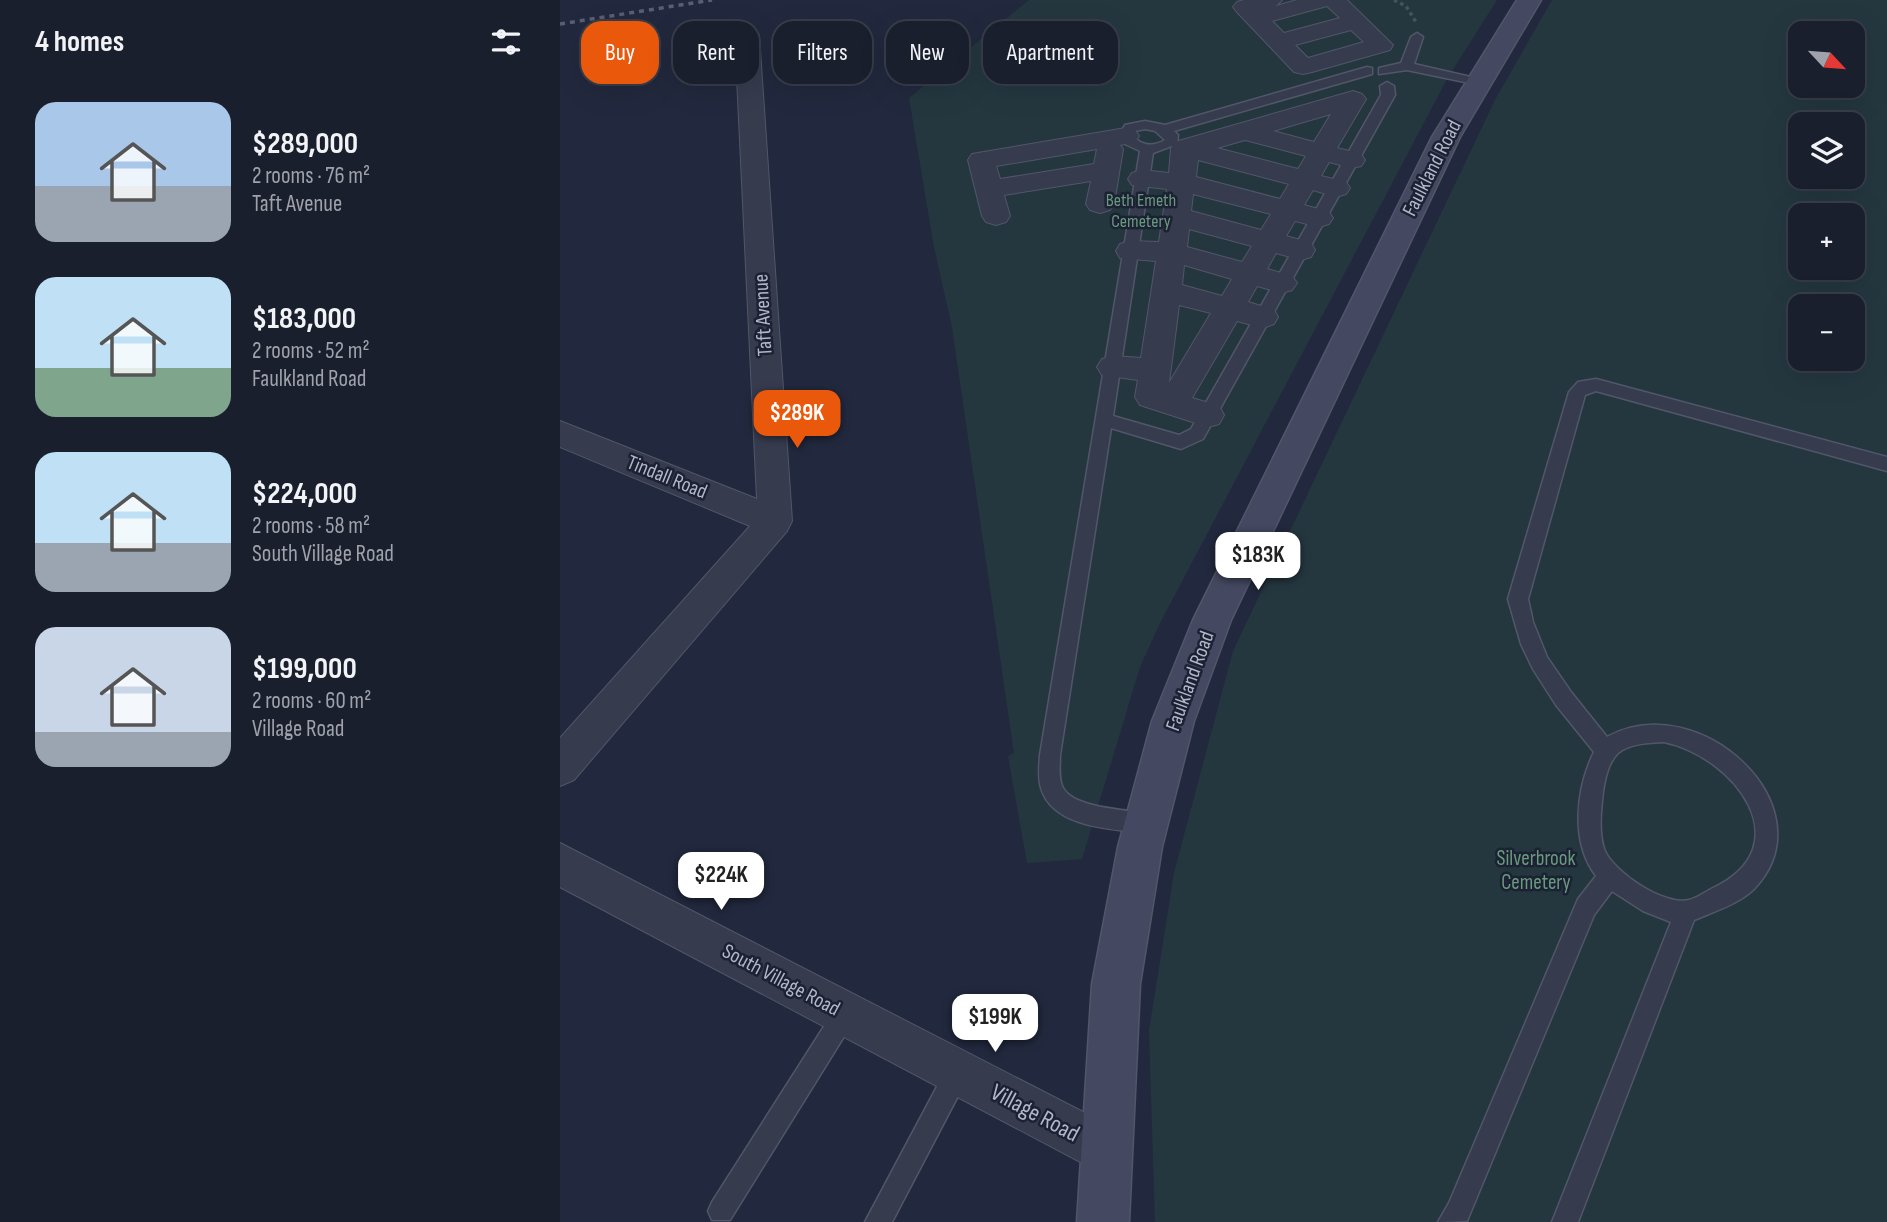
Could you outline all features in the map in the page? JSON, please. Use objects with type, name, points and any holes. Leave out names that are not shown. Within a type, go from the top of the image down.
[{"type":"main road","name":"Faulkland Road","points":[[1103,1222],[1116,984],[1146,823],[1173,721],[1212,620],[1446,137],[1530,0]]},
{"type":"street","points":[[1324,41],[1346,13]]},
{"type":"street","points":[[1324,41],[1346,13]]},
{"type":"street","points":[[1273,29],[1324,41]]},
{"type":"street","points":[[1273,29],[1324,41]]},
{"type":"street","name":"Taft Avenue","points":[[750,84],[775,521]]},
{"type":"street","points":[[996,216],[981,160],[1145,136],[1244,132],[1353,99],[1173,403]]},
{"type":"street","points":[[1338,125],[1367,132]]},
{"type":"street","points":[[1244,132],[1352,160]]},
{"type":"street","points":[[1065,146],[1075,175],[1091,203],[1106,170],[1145,136]]},
{"type":"street","points":[[1145,136],[1336,188]]},
{"type":"street","points":[[1145,136],[1181,182],[1151,397],[1208,415]]},
{"type":"street","points":[[1038,150],[1054,206]]},
{"type":"street","points":[[1009,155],[1022,193]]},
{"type":"street","points":[[988,189],[1022,193],[1046,180],[1106,170]]},
{"type":"street","points":[[1142,179],[1181,182],[1319,218]]},
{"type":"street","points":[[1177,216],[1301,250]]},
{"type":"street","points":[[1130,251],[1171,252],[1282,283]]},
{"type":"street","points":[[1166,291],[1263,317]]},
{"type":"street","points":[[1160,331],[1208,345]]},
{"type":"street","points":[[1113,367],[1155,370]]},
{"type":"street","name":"Tindall Road","points":[[560,433],[775,521]]},
{"type":"street","points":[[560,767],[775,521]]},
{"type":"street","name":"South Village Road","points":[[560,864],[849,1016]]},
{"type":"street","name":"Village Road","points":[[849,1016],[1105,1149]]},
{"type":"lane","points":[[1407,66],[1417,37]]},
{"type":"lane","points":[[1104,420],[1181,442],[1197,434],[1388,95],[1385,78],[1324,41],[1145,136],[1142,179],[1050,755],[1051,788],[1059,803],[1076,811],[1146,823]]},
{"type":"lane","points":[[1385,78],[1407,66],[1479,83]]},
{"type":"lane","points":[[1606,751],[1556,689],[1532,651],[1518,599],[1577,393],[1584,386],[1596,385],[1887,464]]},
{"type":"lane","points":[[1644,734],[1682,736],[1703,744],[1725,758],[1741,774],[1755,795],[1765,823],[1766,843],[1761,860],[1746,881],[1686,912],[1654,905],[1629,892],[1610,876],[1595,856],[1590,822],[1595,780],[1606,751],[1625,739],[1644,734]]},
{"type":"lane","points":[[1451,1222],[1458,1212],[1586,907],[1610,876]]},
{"type":"lane","points":[[1565,1222],[1686,912]]},
{"type":"lane","points":[[722,1211],[849,1016]]},
{"type":"lane","points":[[878,1222],[958,1073]]},
{"type":"path","points":[[1394,0],[1406,6],[1414,16],[1417,37]]},
{"type":"green space","name":"Beth Emeth Cemetery","points":[[1029,0],[1497,0],[1447,79],[1160,623],[1140,667],[1082,859],[1027,863],[1008,756],[1014,753],[952,327],[934,247],[909,98],[926,84],[969,84],[969,49],[983,38],[983,84],[1118,84],[1118,21],[1003,21]]},
{"type":"green space","name":"Silverbrook Cemetery","points":[[1552,0],[1887,0],[1887,1222],[1155,1222],[1149,1031],[1174,873],[1233,651],[1495,100]]},
{"type":"railway","points":[[560,24],[712,0]]}]
